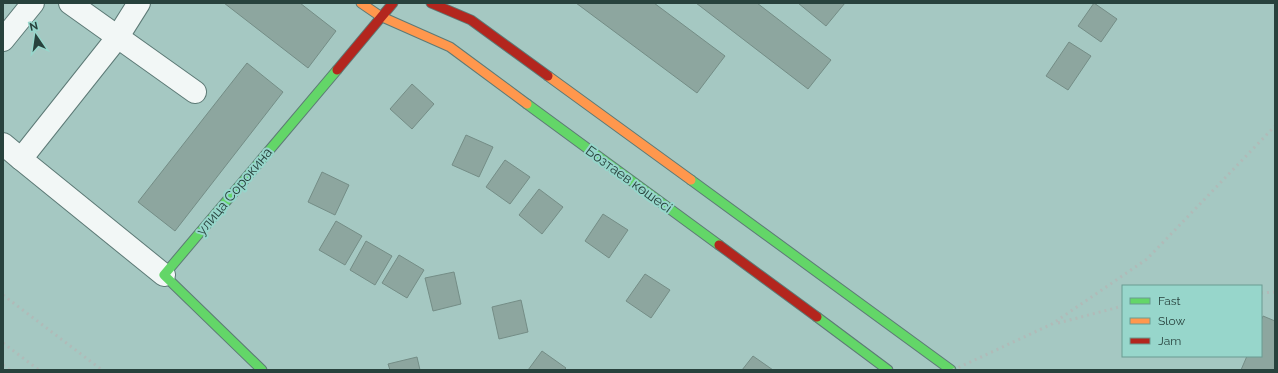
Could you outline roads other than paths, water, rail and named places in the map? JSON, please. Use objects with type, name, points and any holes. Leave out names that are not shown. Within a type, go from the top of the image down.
[{"type":"main road","name":"Бозтаев көшесі","points":[[361,3],[380,16],[450,47],[888,370]]},
{"type":"main road","name":"улица Сорокина","points":[[164,274],[380,16],[393,3]]},
{"type":"main road","points":[[431,3],[471,20],[951,370]]},
{"type":"main road","points":[[164,274],[262,370]]},
{"type":"street","points":[[3,40],[33,3]]},
{"type":"street","points":[[70,3],[117,38],[195,92]]},
{"type":"street","points":[[21,159],[117,38],[139,3]]},
{"type":"street","points":[[3,144],[164,274]]},
{"type":"railway","points":[[953,370],[1052,324],[1147,259],[1275,126]]},
{"type":"railway","points":[[1262,293],[1275,292]]},
{"type":"railway","points":[[3,295],[102,370]]},
{"type":"railway","points":[[1058,323],[1122,306]]},
{"type":"railway","points":[[3,343],[39,370]]},
{"type":"railway","points":[[3,365],[10,370]]}]
